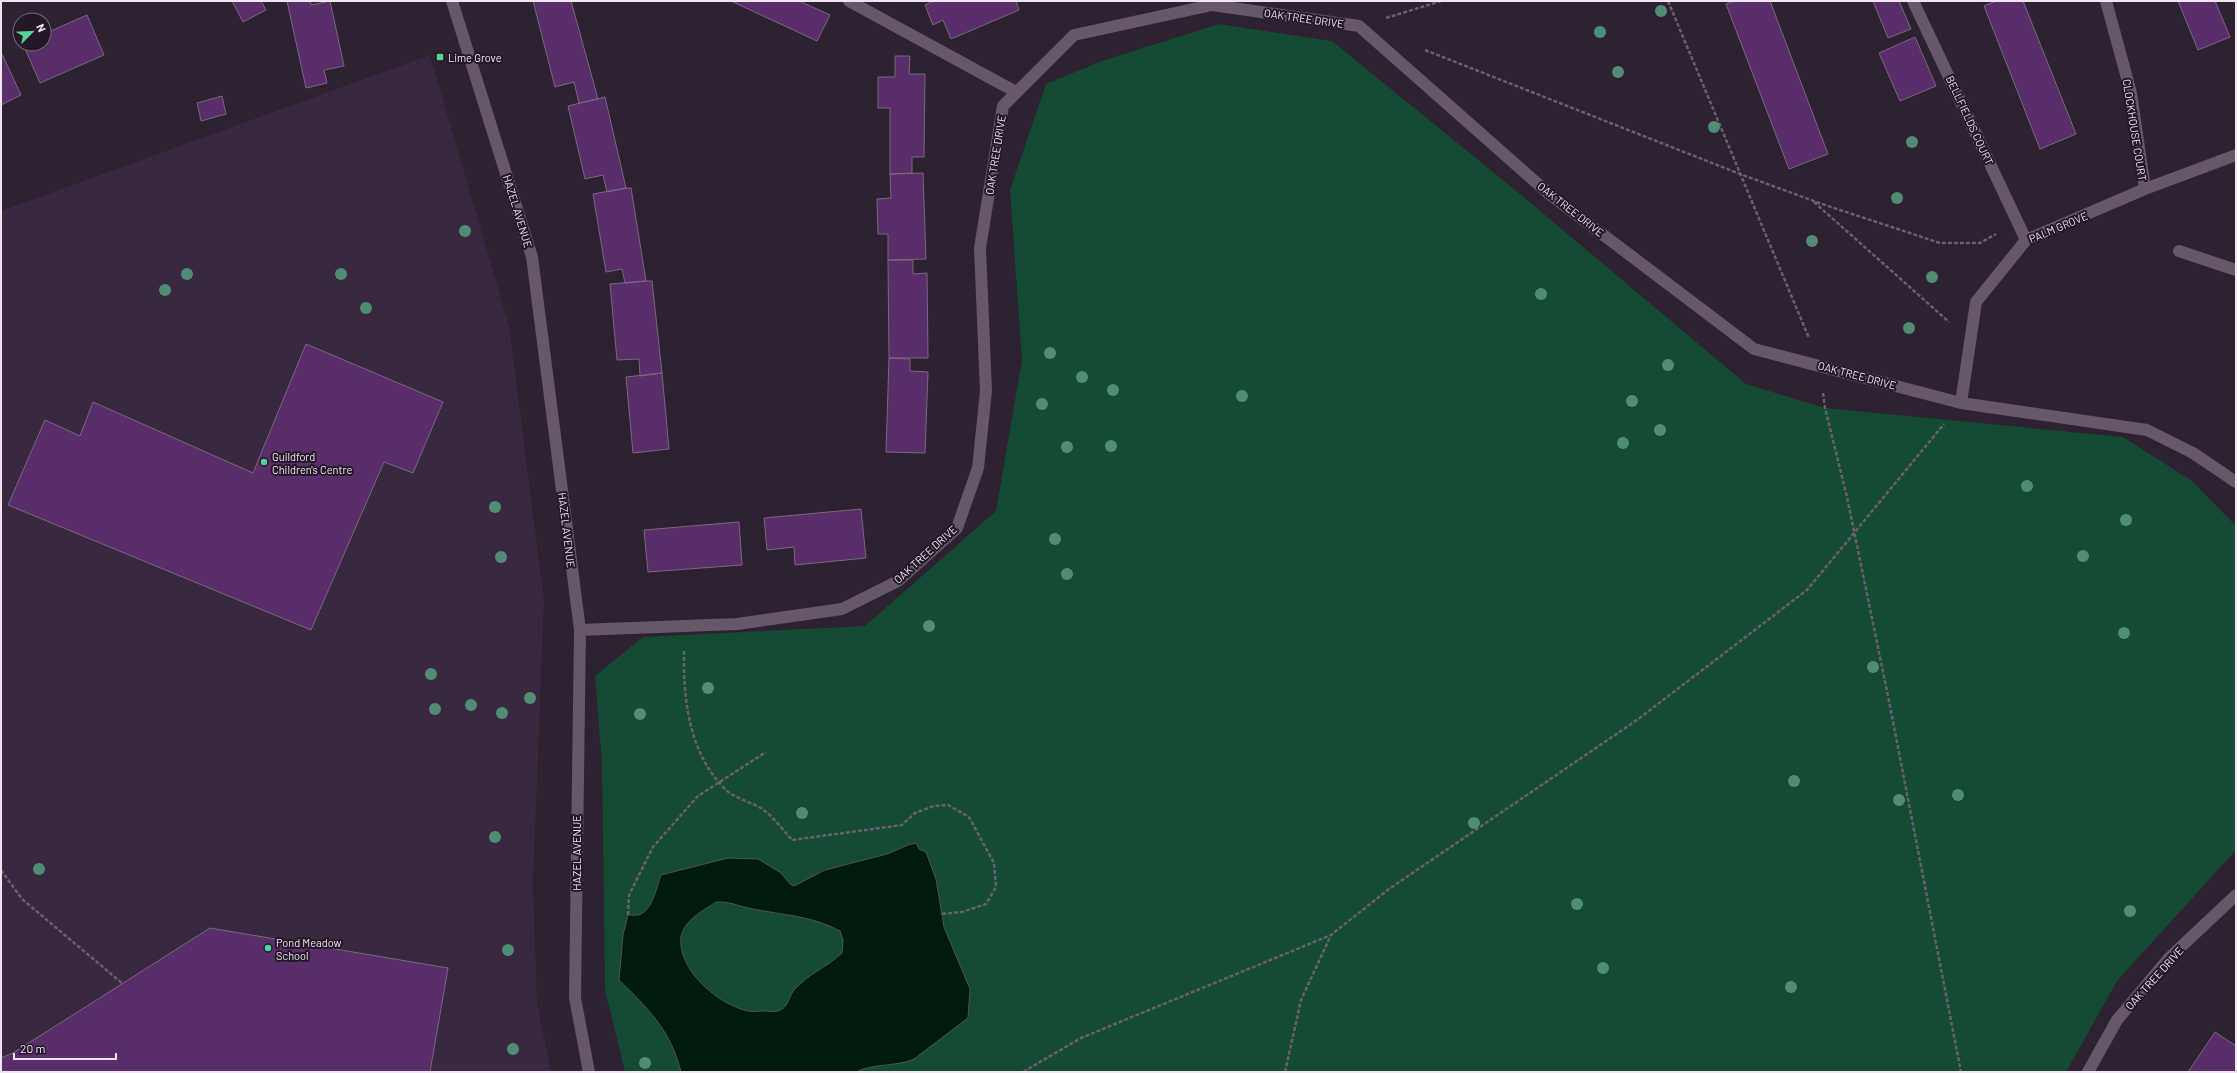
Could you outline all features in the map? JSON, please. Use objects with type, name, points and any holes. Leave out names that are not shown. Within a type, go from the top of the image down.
[{"type":"street","name":"HAZEL AVENUE","points":[[452,1],[532,257],[580,630],[575,998],[589,1072]]},
{"type":"street","points":[[849,1],[1016,92]]},
{"type":"street","name":"BELLFIELDS COURT","points":[[1913,1],[2026,240]]},
{"type":"street","name":"CLOCKHOUSE COURT","points":[[2106,1],[2131,93],[2144,190]]},
{"type":"street","name":"OAK TREE DRIVE","points":[[580,630],[737,624],[842,609],[898,581],[957,528],[978,468],[986,391],[980,248],[1003,106],[1074,35],[1212,5],[1359,26],[1548,193],[1754,349],[1820,364],[1961,403],[2147,430],[2192,453],[2235,478]]},
{"type":"street","name":"PALM GROVE","points":[[1961,403],[1976,302],[2026,240],[2144,190],[2236,155]]},
{"type":"street","points":[[2179,250],[2236,270]]},
{"type":"street","name":"OAK TREE DRIVE","points":[[2088,1072],[2117,1020],[2169,958],[2236,895]]},
{"type":"path","points":[[1359,26],[1441,1]]},
{"type":"path","points":[[1668,1],[1820,364],[1825,408],[1855,533],[1961,1072]]},
{"type":"path","points":[[1418,48],[1740,174],[1940,243],[1980,243],[2018,222]]},
{"type":"path","points":[[1812,200],[1970,341]]},
{"type":"path","points":[[1024,1072],[1081,1038],[1331,935],[1389,890],[1637,720],[1807,590],[1961,403]]},
{"type":"path","points":[[684,626],[684,693],[693,736],[711,771],[726,790],[765,811],[792,840],[902,825],[915,812],[934,806],[948,805],[969,817],[994,863],[996,887],[986,904],[962,912],[940,914]]},
{"type":"path","points":[[628,915],[629,895],[653,848],[698,796],[766,752]]},
{"type":"path","points":[[1,870],[22,899],[123,984]]},
{"type":"path","points":[[1285,1072],[1301,1000],[1331,935]]},
{"type":"shaded area","name":"Guildford Children's Centre","points":[[430,55],[509,326],[544,599],[533,882],[537,1003],[551,1072],[1,1072],[1,211]]},
{"type":"shaded area","points":[[916,843],[919,849],[926,852],[936,879],[944,927],[970,989],[968,1018],[914,1059],[900,1063],[870,1067],[856,1072],[681,1072],[677,1057],[665,1032],[640,1000],[619,980],[623,935],[628,915],[639,915],[649,907],[661,875],[728,858],[758,859],[781,873],[790,884],[794,886],[825,870],[887,854]],"holes":[[[716,902],[809,919],[830,926],[840,931],[843,940],[842,953],[799,984],[792,993],[786,1005],[778,1011],[748,1011],[725,1002],[713,994],[693,973],[686,962],[682,949],[681,937],[686,925],[700,912]]]},
{"type":"green space","points":[[1219,24],[1332,41],[1520,194],[1746,384],[1825,408],[2123,437],[2192,481],[2236,526],[2236,850],[2117,981],[2066,1072],[625,1072],[605,989],[602,763],[595,676],[643,637],[865,626],[996,511],[1022,360],[1010,190],[1046,84],[1102,61]]},
{"type":"building","points":[[232,1],[261,1],[266,10],[243,22]]},
{"type":"building","points":[[287,1],[310,1],[311,5],[330,1],[344,66],[324,70],[327,83],[306,88]]},
{"type":"building","points":[[533,1],[571,1],[598,99],[579,103],[574,82],[555,87]]},
{"type":"building","points":[[731,1],[799,1],[830,15],[817,41]]},
{"type":"building","points":[[934,1],[1016,1],[1019,10],[951,39],[943,20],[933,25],[925,5]]},
{"type":"building","points":[[1734,1],[1770,1],[1828,154],[1789,169],[1726,4]]},
{"type":"building","points":[[1873,1],[1899,1],[1911,29],[1888,38]]},
{"type":"building","points":[[1996,1],[2023,1],[2076,134],[2040,149],[1984,6]]},
{"type":"building","points":[[2178,1],[2215,1],[2230,37],[2198,50]]},
{"type":"building","points":[[87,15],[104,55],[40,83],[26,52],[52,52],[52,30]]},
{"type":"building","points":[[1915,37],[1936,86],[1900,101],[1879,53]]},
{"type":"building","points":[[2,54],[21,95],[1,105],[1,55]]},
{"type":"building","points":[[895,56],[910,56],[909,74],[925,74],[924,157],[912,157],[912,173],[890,174],[890,108],[878,108],[878,77],[895,77]]},
{"type":"building","points":[[222,96],[226,114],[201,121],[197,103]]},
{"type":"building","points":[[605,97],[626,188],[607,192],[603,175],[585,179],[568,106]]},
{"type":"building","points":[[923,173],[926,259],[888,260],[888,234],[878,234],[877,199],[891,198],[890,174]]},
{"type":"building","points":[[631,188],[646,281],[625,283],[622,269],[606,272],[593,194]]},
{"type":"building","points":[[888,260],[913,260],[913,274],[927,273],[928,358],[889,358]]},
{"type":"building","points":[[652,281],[662,373],[640,376],[639,359],[617,360],[610,284]]},
{"type":"building","points":[[306,344],[443,402],[413,473],[384,462],[311,630],[8,505],[45,420],[80,436],[93,402],[253,473]]},
{"type":"building","points":[[889,358],[910,359],[910,371],[928,372],[925,453],[886,452]]},
{"type":"building","points":[[662,373],[669,449],[633,453],[626,377]]},
{"type":"building","points":[[861,509],[866,558],[795,565],[794,547],[767,550],[764,518]]},
{"type":"building","points":[[739,522],[742,565],[648,572],[644,530]]},
{"type":"building","name":"Pond Meadow School","points":[[210,928],[448,968],[430,1072],[1,1072],[1,1058],[13,1053]]},
{"type":"building","points":[[2215,1032],[2236,1046],[2236,1072],[2188,1072]]},
{"type":"place","name":"Lime Grove","points":[[440,57]]},
{"type":"place","name":"Guildford Children's Centre","points":[[264,462]]},
{"type":"place","name":"Pond Meadow School","points":[[268,948]]}]
